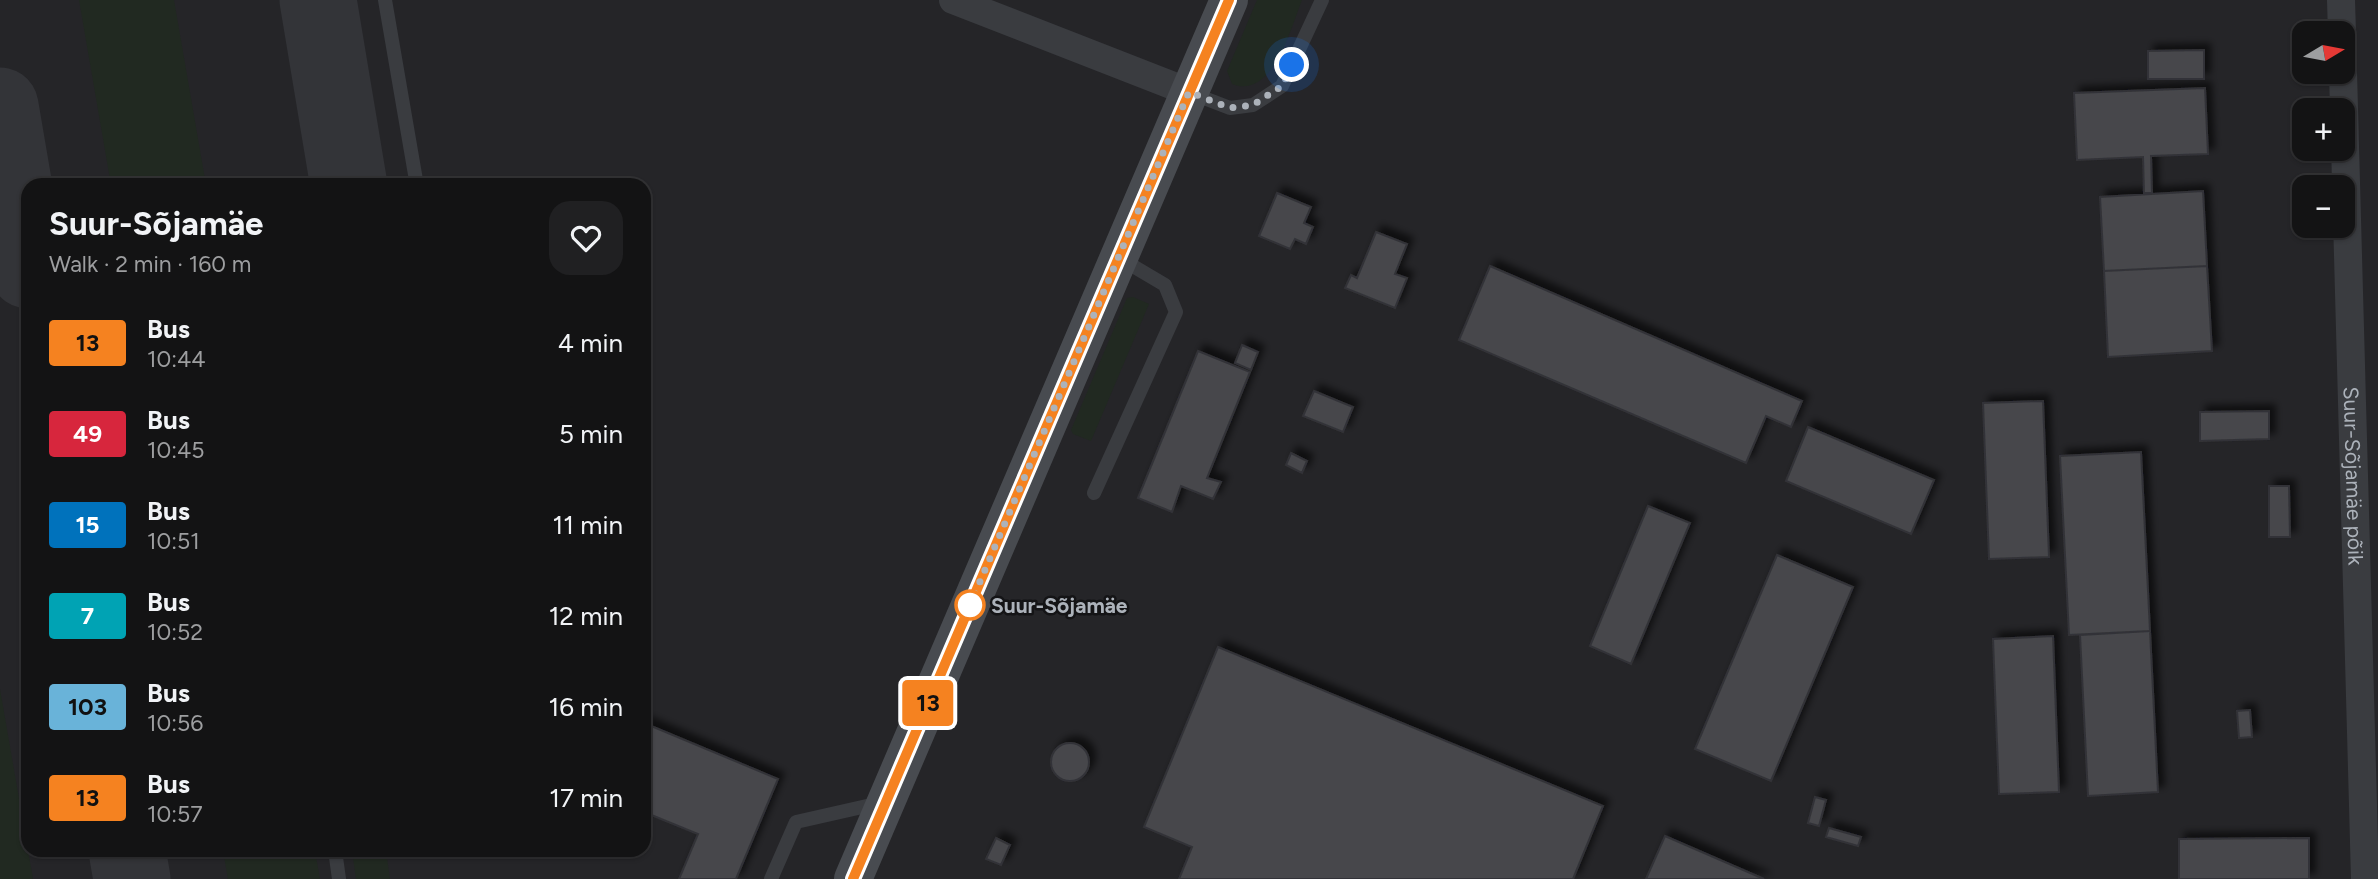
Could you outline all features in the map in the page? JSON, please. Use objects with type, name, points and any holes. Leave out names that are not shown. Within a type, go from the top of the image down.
[{"type":"main road","points":[[853,879],[1229,0]]},
{"type":"street","points":[[953,0],[1189,92]]},
{"type":"street","points":[[2341,0],[2342,21]]},
{"type":"street","name":"Suur-Sõjamäe põik","points":[[2343,84],[2365,879]]},
{"type":"lane","points":[[385,0],[416,178]]},
{"type":"lane","points":[[1189,92],[1230,108],[1253,105],[1282,86],[1322,0]]},
{"type":"lane","points":[[1094,493],[1176,312],[1165,285],[1119,257]]},
{"type":"lane","points":[[771,879],[796,822],[885,803]]},
{"type":"lane","points":[[336,857],[339,879]]},
{"type":"shaded area","points":[[0,0],[2378,0],[2378,879],[0,879]]},
{"type":"shaded area","points":[[79,0],[174,0],[205,178],[110,178]]},
{"type":"shaded area","points":[[1257,0],[1302,0],[1286,43],[1269,72],[1259,81],[1246,86],[1232,84],[1227,71]]},
{"type":"shaded area","points":[[1133,297],[1149,304],[1091,441],[1073,434],[1071,430],[1127,298]]},
{"type":"shaded area","points":[[0,689],[21,810],[21,857],[29,857],[33,879],[0,879]]},
{"type":"shaded area","points":[[224,857],[316,857],[320,879],[228,879]]},
{"type":"shaded area","points":[[353,857],[387,857],[390,879],[356,879]]},
{"type":"building","points":[[2204,50],[2204,79],[2148,79],[2148,51]]},
{"type":"building","points":[[2205,88],[2208,154],[2151,156],[2152,193],[2144,193],[2143,157],[2077,160],[2074,93]]},
{"type":"building","points":[[2203,191],[2207,266],[2104,271],[2100,197]]},
{"type":"building","points":[[1277,193],[1311,207],[1304,223],[1313,227],[1306,244],[1295,239],[1290,249],[1259,236]]},
{"type":"building","points":[[1376,232],[1407,244],[1395,274],[1407,278],[1395,308],[1345,288],[1351,275],[1357,278]]},
{"type":"building","points":[[1490,266],[1802,401],[1791,427],[1766,416],[1746,463],[1459,340]]},
{"type":"building","points":[[2207,266],[2212,351],[2108,357],[2104,271]]},
{"type":"building","points":[[1242,345],[1258,352],[1251,370],[1235,363]]},
{"type":"building","points":[[1198,351],[1250,372],[1207,478],[1221,482],[1213,499],[1181,486],[1172,512],[1138,498]]},
{"type":"building","points":[[1314,391],[1353,407],[1343,432],[1303,416]]},
{"type":"building","points":[[2043,401],[2049,557],[1989,559],[1983,403]]},
{"type":"building","points":[[2269,411],[2269,439],[2200,441],[2200,412]]},
{"type":"building","points":[[1808,427],[1934,480],[1911,534],[1786,481]]},
{"type":"building","points":[[2141,452],[2150,631],[2069,635],[2060,456]]},
{"type":"building","points":[[1291,453],[1307,461],[1302,473],[1286,465]]},
{"type":"building","points":[[2269,486],[2289,486],[2290,537],[2269,537]]},
{"type":"building","points":[[1648,506],[1690,523],[1631,664],[1590,646]]},
{"type":"building","points":[[1777,555],[1853,587],[1771,781],[1695,749]]},
{"type":"building","points":[[2150,631],[2158,792],[2088,796],[2080,635]]},
{"type":"building","points":[[2053,636],[2059,792],[1999,794],[1993,639]]},
{"type":"building","points":[[1218,647],[1603,806],[1573,879],[1179,879],[1192,847],[1144,827]]},
{"type":"building","points":[[2250,710],[2252,737],[2239,738],[2237,711]]},
{"type":"building","points":[[651,726],[778,779],[736,879],[679,879],[698,834],[651,815]]},
{"type":"building","points":[[1070,743],[1083,749],[1089,762],[1083,775],[1070,781],[1057,775],[1051,762],[1057,749]]},
{"type":"building","points":[[1815,797],[1826,800],[1819,826],[1808,823]]},
{"type":"building","points":[[1829,828],[1861,837],[1858,846],[1826,837]]},
{"type":"building","points":[[1665,836],[1764,879],[1646,879]]},
{"type":"building","points":[[996,838],[1010,845],[1001,865],[986,859]]},
{"type":"building","points":[[2309,838],[2309,879],[2179,879],[2179,839]]},
{"type":"taxiway","points":[[318,0],[348,178]]},
{"type":"taxiway","points":[[0,106],[21,229]]},
{"type":"taxiway","points":[[128,857],[132,879]]},
{"type":"bus line","name":"13","points":[[853,879],[1229,0]]},
{"type":"place","name":"Suur-Sõjamäe","points":[[970,605]]},
{"type":"route","points":[[970,605],[1189,92],[1230,108],[1253,105],[1282,86],[1292,65]]}]
